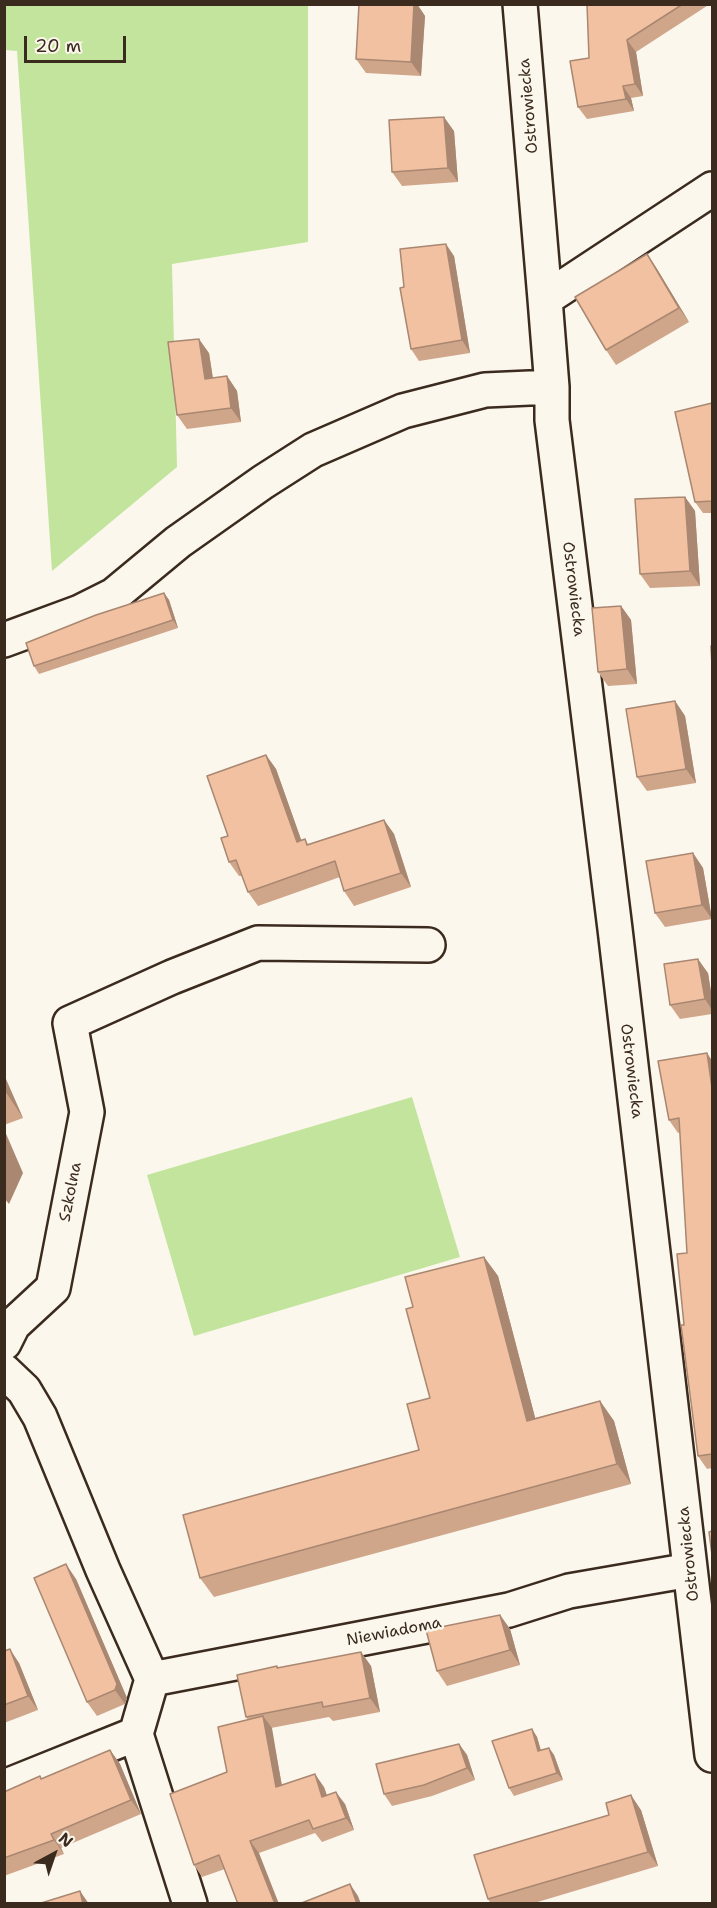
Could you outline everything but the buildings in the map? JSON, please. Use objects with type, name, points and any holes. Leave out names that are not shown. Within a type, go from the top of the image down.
[{"type":"street","name":"Ostrowiecka","points":[[520,4],[552,387],[552,420],[675,1429],[712,1755]]},
{"type":"street","points":[[545,299],[712,189]]},
{"type":"street","points":[[4,640],[70,616],[114,595],[178,542],[262,482],[313,450],[403,411],[485,390],[552,387]]},
{"type":"street","name":"Szkolna","points":[[4,1343],[13,1325],[53,1288],[87,1112],[70,1023],[172,977],[258,943],[428,945]]},
{"type":"street","points":[[4,1371],[24,1389],[40,1417],[103,1570],[152,1678],[136,1734],[190,1904]]},
{"type":"street","name":"Niewiadoma","points":[[152,1678],[508,1610],[569,1591],[690,1570]]},
{"type":"street","points":[[4,1787],[136,1734]]},
{"type":"green space","points":[[5,5],[308,5],[308,242],[172,264],[177,467],[52,571],[17,51],[5,50]]},
{"type":"green space","points":[[412,1097],[460,1257],[194,1336],[147,1175]]}]
